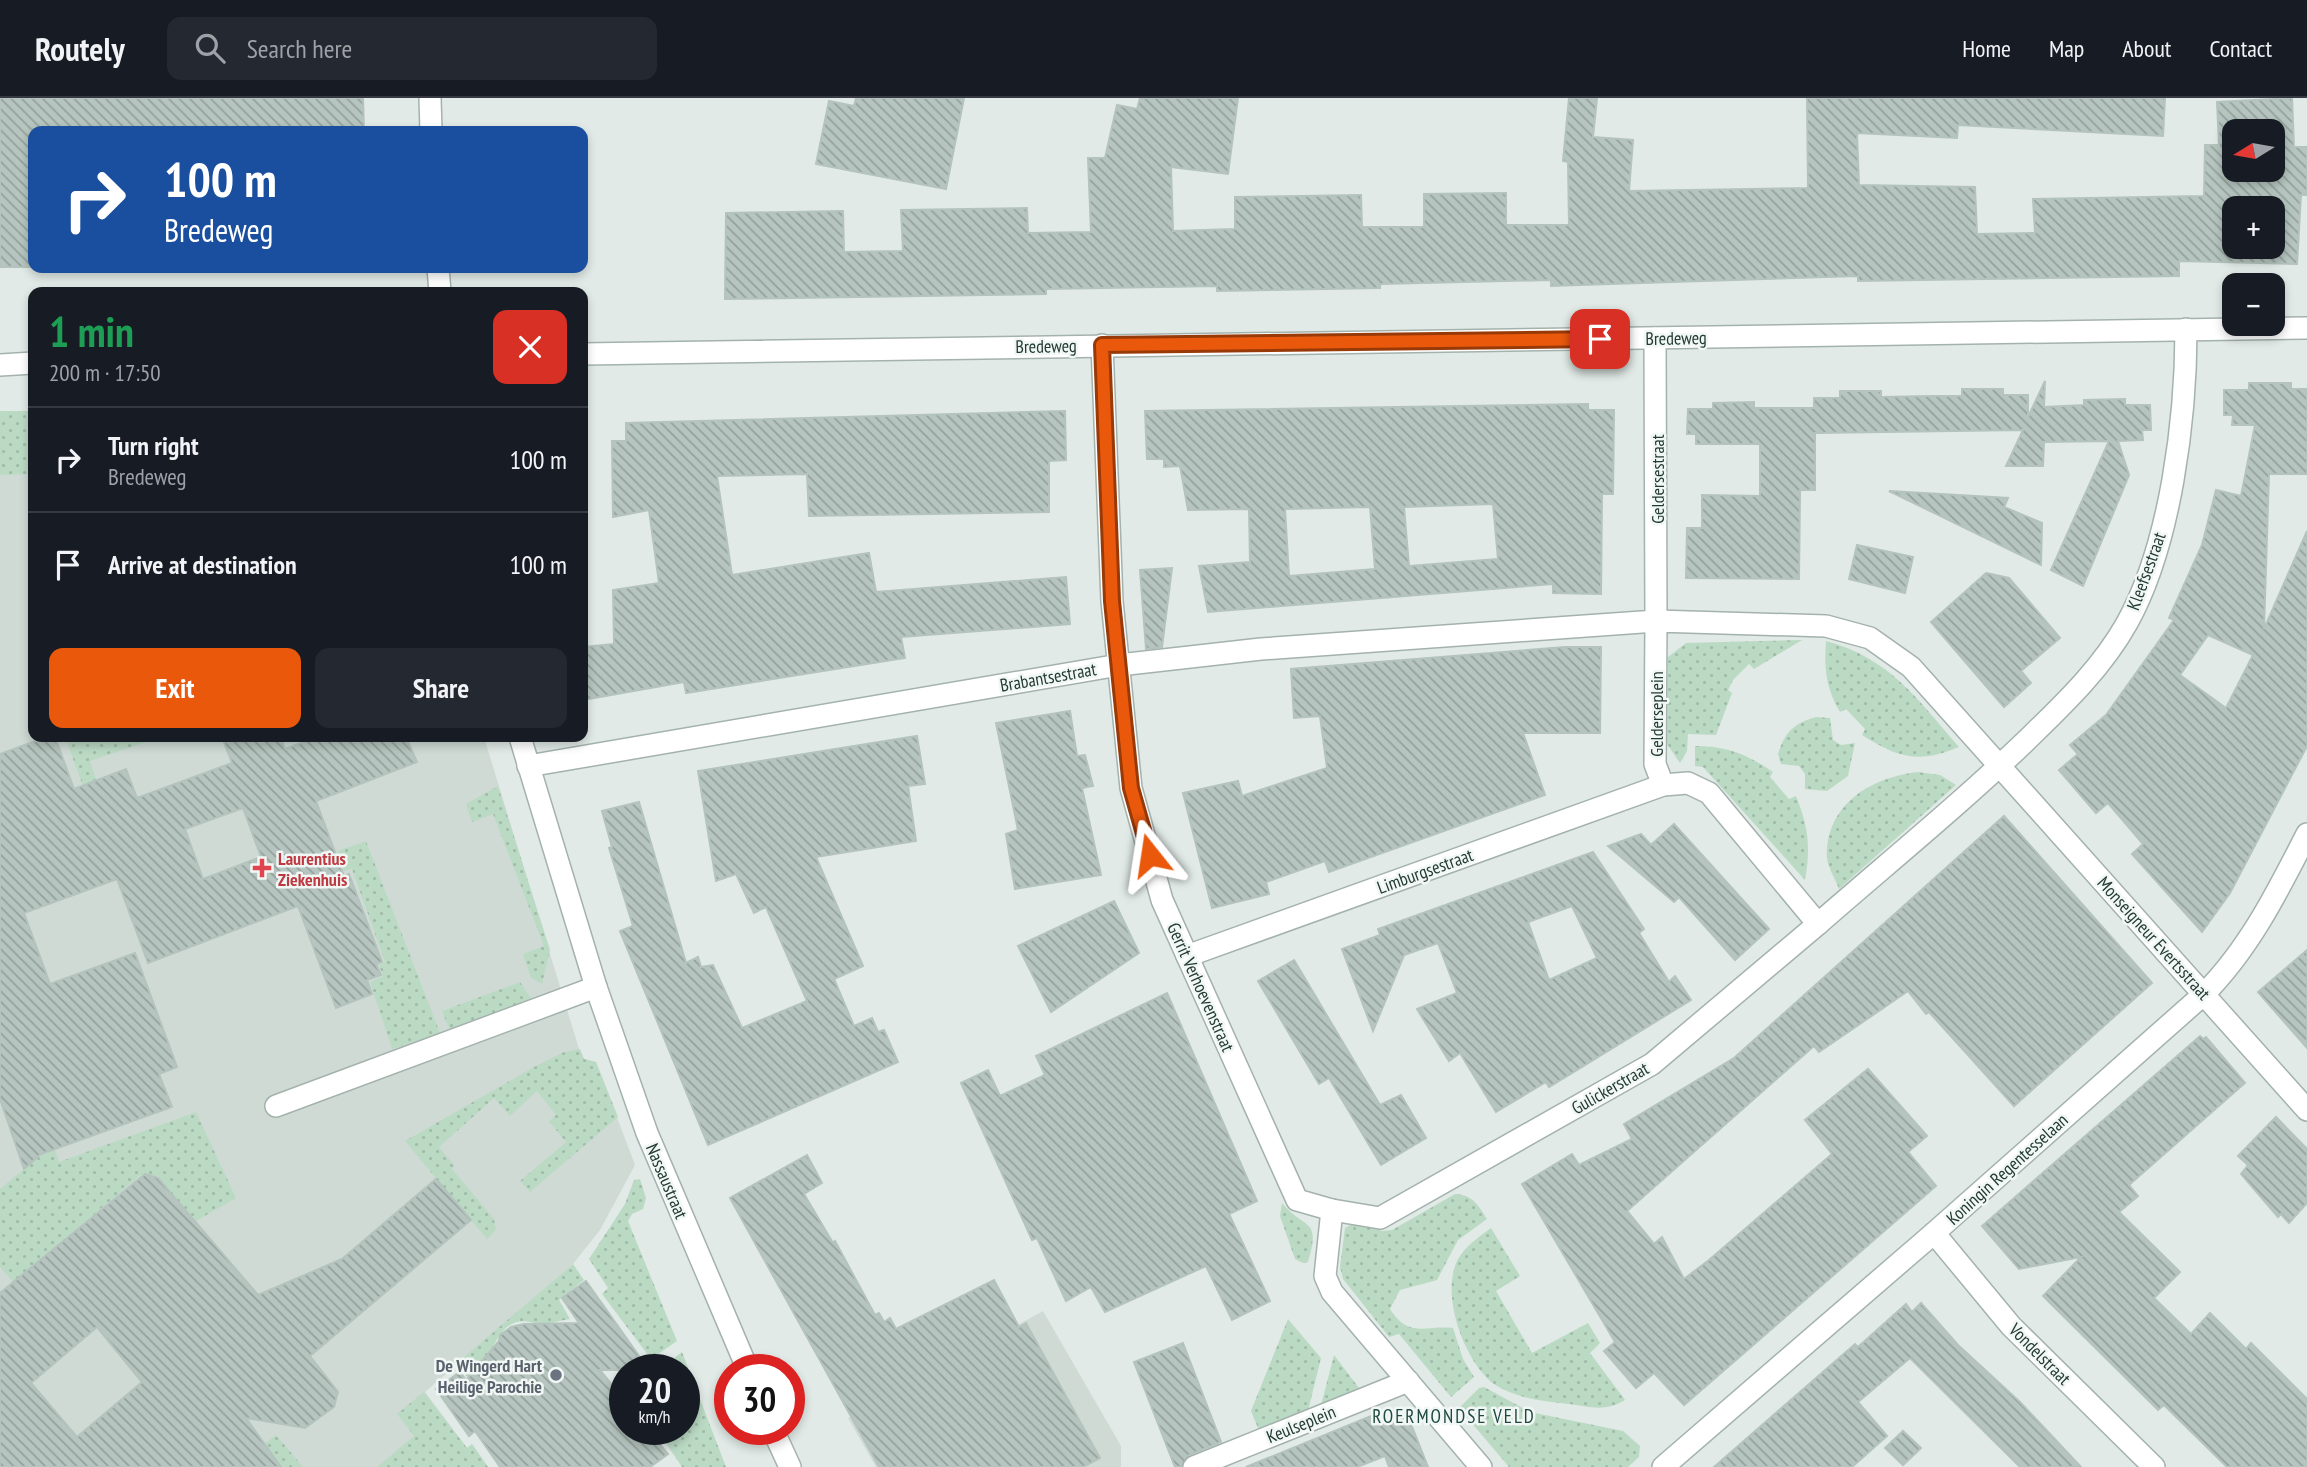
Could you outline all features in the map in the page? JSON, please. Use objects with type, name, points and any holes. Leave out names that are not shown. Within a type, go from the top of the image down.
[{"type":"street","points":[[430,98],[431,126]]},
{"type":"street","name":"Bredeweg","points":[[588,354],[2307,328]]},
{"type":"street","name":"Kleefsestraat","points":[[2001,765],[2085,683],[2127,622],[2160,542],[2184,400],[2186,329]]},
{"type":"street","name":"Geldersestraat","points":[[1655,338],[1658,368],[1657,621]]},
{"type":"street","name":"Gerrit Verhoevenstraat","points":[[1102,345],[1112,601],[1131,788],[1162,900],[1297,1200],[1332,1210],[1380,1218]]},
{"type":"street","points":[[0,365],[28,363]]},
{"type":"street","points":[[1657,621],[1826,626],[1870,638],[1911,667],[2001,765],[1818,924],[1709,793],[1688,783],[1663,785]]},
{"type":"street","name":"Brabantsestraat","points":[[528,766],[1119,665],[1261,649],[1657,621]]},
{"type":"street","name":"Gelderseplein","points":[[1657,621],[1655,764],[1663,785]]},
{"type":"street","name":"Nassaustraat","points":[[521,742],[596,987],[647,1133],[741,1354]]},
{"type":"street","name":"Monseigneur Evertsstraat","points":[[2001,765],[2307,1110]]},
{"type":"street","name":"Limburgsestraat","points":[[1187,956],[1663,785]]},
{"type":"street","name":"Koningin Regentesselaan","points":[[1663,1467],[1934,1233],[2204,994],[2232,966],[2307,835]]},
{"type":"street","name":"Gulickerstraat","points":[[1380,1218],[1652,1063],[1818,924]]},
{"type":"street","points":[[275,1106],[596,987]]},
{"type":"street","points":[[1332,1210],[1325,1276],[1332,1292],[1481,1467]]},
{"type":"street","name":"Vondelstraat","points":[[1934,1233],[2011,1326],[2154,1467]]},
{"type":"street","name":"Keulseplein","points":[[1194,1467],[1408,1381]]},
{"type":"street","points":[[780,1445],[790,1467]]},
{"type":"shaded area","name":"Laurentius Ziekenhuis","points":[[0,411],[28,411],[28,742],[486,742],[579,1049],[584,1059],[596,1062],[635,1165],[600,1230],[573,1264],[425,1392],[467,1448],[472,1444],[488,1467],[0,1467]]},
{"type":"shaded area","points":[[1043,1311],[1121,1446],[1121,1467],[876,1467],[848,1418]]},
{"type":"green space","points":[[0,411],[28,411],[28,474],[0,475]]},
{"type":"green space","points":[[1802,640],[1754,669],[1749,664],[1733,680],[1728,690],[1732,693],[1716,735],[1688,734],[1687,751],[1680,763],[1667,744],[1668,657],[1686,643]]},
{"type":"green space","points":[[1826,641],[1868,658],[1885,670],[1916,697],[1959,747],[1932,756],[1909,756],[1887,749],[1862,735],[1865,729],[1846,709],[1840,712],[1832,694],[1826,670]]},
{"type":"green space","points":[[1816,717],[1830,718],[1833,740],[1841,745],[1855,743],[1848,776],[1827,791],[1805,789],[1805,774],[1799,766],[1781,764],[1778,754],[1791,730]]},
{"type":"green space","points":[[67,742],[146,742],[90,761],[103,800],[90,805]]},
{"type":"green space","points":[[1695,746],[1726,749],[1754,760],[1773,772],[1770,777],[1789,799],[1796,796],[1807,837],[1805,880],[1703,767],[1695,766]]},
{"type":"green space","points":[[1918,772],[1940,775],[1956,785],[1839,889],[1827,858],[1828,839],[1843,808],[1868,787],[1884,780]]},
{"type":"green space","points":[[498,786],[550,950],[542,984],[531,978],[523,954],[544,946],[493,814],[472,822],[466,804]]},
{"type":"green space","points":[[366,841],[440,1033],[392,1049],[370,982],[383,976],[379,965],[385,962],[352,869],[344,871],[337,851]]},
{"type":"green space","points":[[520,982],[532,1000],[450,1031],[442,1011]]},
{"type":"green space","points":[[580,1049],[584,1059],[596,1062],[618,1117],[530,1192],[520,1181],[566,1142],[549,1121],[556,1115],[537,1091],[510,1116],[494,1098],[439,1147],[454,1165],[452,1169],[494,1219],[496,1230],[487,1239],[405,1141],[534,1067],[564,1052]]},
{"type":"green space","points":[[196,1112],[236,1198],[196,1221],[158,1178],[141,1175],[13,1282],[0,1267],[0,1189],[41,1155],[55,1150],[59,1162]]},
{"type":"green space","points":[[640,1179],[646,1198],[643,1209],[632,1214],[628,1221],[677,1341],[658,1354],[647,1354],[602,1294],[608,1288],[589,1259],[625,1204],[634,1180]]},
{"type":"green space","points":[[1455,1194],[1471,1199],[1487,1219],[1458,1240],[1437,1280],[1400,1290],[1390,1309],[1404,1324],[1411,1327],[1453,1328],[1463,1359],[1474,1377],[1451,1397],[1399,1334],[1389,1337],[1343,1279],[1340,1267],[1345,1228],[1352,1224],[1383,1231],[1392,1230]]},
{"type":"green space","points":[[1282,1203],[1312,1231],[1312,1248],[1308,1262],[1295,1259],[1280,1216]]},
{"type":"green space","points":[[1491,1228],[1520,1276],[1496,1291],[1532,1353],[1588,1323],[1600,1343],[1590,1353],[1625,1400],[1598,1408],[1523,1397],[1497,1386],[1474,1362],[1465,1345],[1453,1307],[1454,1271],[1460,1256],[1470,1244]]},
{"type":"green space","points":[[573,1264],[584,1280],[559,1300],[570,1319],[554,1322],[546,1328],[530,1322],[517,1322],[506,1328],[492,1349],[477,1390],[457,1363]]},
{"type":"green space","points":[[1288,1319],[1321,1358],[1307,1415],[1260,1433],[1251,1411]]},
{"type":"green space","points":[[1334,1355],[1362,1392],[1320,1409]]},
{"type":"green space","points":[[1484,1387],[1530,1412],[1623,1431],[1640,1446],[1639,1457],[1628,1467],[1509,1467],[1459,1408],[1479,1388]]},
{"type":"green space","points":[[424,1392],[467,1448],[472,1444],[488,1467],[377,1467],[414,1436],[397,1414]]},
{"type":"green space","points":[[700,1399],[714,1436],[714,1445],[718,1445],[726,1467],[682,1467],[667,1445],[700,1445]]},
{"type":"green space","points":[[276,1435],[303,1467],[281,1467],[264,1444]]},
{"type":"building","points":[[0,98],[363,98],[364,126],[28,126],[28,267],[0,267]]},
{"type":"building","points":[[856,98],[964,98],[946,189],[816,164],[829,101],[854,106]]},
{"type":"building","points":[[1140,98],[1238,98],[1228,174],[1171,167],[1173,231],[1235,229],[1235,197],[1361,195],[1362,227],[1424,227],[1424,194],[1506,193],[1506,225],[1569,225],[1568,162],[1563,161],[1569,98],[1597,98],[1593,137],[1633,140],[1629,191],[1808,188],[1807,98],[2165,98],[2163,136],[1958,125],[1957,138],[1857,133],[1859,185],[1975,187],[1977,234],[2035,233],[2033,199],[2204,196],[2205,145],[2219,145],[2217,102],[2292,98],[2294,147],[2307,147],[2307,195],[2301,195],[2297,264],[2179,261],[2179,276],[1858,281],[1858,276],[1551,286],[1551,280],[1380,284],[1380,288],[1217,291],[1217,286],[1046,289],[1046,294],[725,299],[726,213],[843,211],[844,252],[903,251],[901,210],[1027,208],[1028,233],[1091,232],[1088,158],[1105,158],[1117,105],[1137,109]]},
{"type":"building","points":[[2045,381],[2044,407],[2084,405],[2084,400],[2125,399],[2125,405],[2150,405],[2151,430],[2142,430],[2143,440],[2118,441],[2129,475],[2083,586],[2051,570],[2109,441],[2044,442],[2043,466],[2006,466],[2023,430],[1815,433],[1815,490],[1800,490],[1799,579],[1686,578],[1687,528],[1702,528],[1702,495],[1760,496],[1760,444],[1696,444],[1696,434],[1687,434],[1688,409],[1713,409],[1713,403],[1754,402],[1754,408],[1814,408],[1814,398],[1840,398],[1840,391],[1881,391],[1881,397],[1962,396],[1962,389],[2003,389],[2003,395],[2028,395],[2028,417]]},
{"type":"building","points":[[2249,383],[2291,383],[2291,389],[2307,389],[2307,474],[2269,474],[2264,629],[2307,531],[2307,746],[2230,893],[2202,932],[2132,854],[2143,844],[2108,803],[2096,813],[2059,770],[2078,754],[2070,745],[2106,715],[2174,620],[2169,618],[2202,545],[2216,490],[2241,496],[2255,425],[2232,425],[2233,415],[2224,415],[2224,390],[2249,390]],"holes":[[[2208,635],[2253,655],[2226,708],[2180,675]]]},
{"type":"building","points":[[1588,404],[1588,410],[1614,410],[1613,494],[1602,494],[1601,594],[1553,593],[1553,584],[1208,612],[1199,566],[1250,562],[1249,509],[1188,510],[1180,466],[1164,467],[1164,459],[1147,459],[1145,411]],"holes":[[[1493,504],[1498,559],[1409,566],[1404,507]],[[1370,507],[1375,569],[1289,576],[1285,509]]]},
{"type":"building","points":[[1065,411],[1066,460],[1049,461],[1049,512],[809,516],[807,474],[717,476],[732,575],[869,553],[876,592],[1066,577],[1070,624],[901,637],[905,658],[686,693],[684,682],[588,699],[588,647],[614,644],[613,590],[659,583],[649,510],[613,517],[612,441],[626,441],[626,423]]},
{"type":"building","points":[[1889,491],[2008,498],[2004,507],[2042,523],[2041,565]]},
{"type":"building","points":[[1857,545],[1913,557],[1905,593],[1849,579]]},
{"type":"building","points":[[1172,568],[1162,647],[1146,649],[1140,570]]},
{"type":"building","points":[[1986,573],[2009,578],[2060,638],[2021,671],[2031,683],[2004,707],[1931,622]]},
{"type":"building","points":[[1565,647],[1601,647],[1600,733],[1523,733],[1545,795],[1329,872],[1325,861],[1266,882],[1269,894],[1212,908],[1183,793],[1238,781],[1242,796],[1327,768],[1320,716],[1294,718],[1291,669]]},
{"type":"building","points":[[1070,711],[1077,756],[1085,755],[1093,786],[1082,788],[1101,875],[1015,889],[1006,834],[1018,830],[996,723]]},
{"type":"building","points":[[917,736],[925,784],[908,786],[916,841],[816,857],[863,966],[834,979],[854,1026],[872,1018],[878,1032],[884,1030],[898,1062],[708,1145],[620,931],[633,926],[609,848],[612,847],[602,811],[639,802],[686,963],[698,957],[701,967],[713,965],[742,1028],[807,1001],[766,907],[754,913],[736,874],[716,881],[698,771]]},
{"type":"building","points":[[32,742],[57,742],[74,789],[126,769],[137,798],[232,763],[224,742],[282,742],[285,749],[304,742],[408,742],[417,762],[316,801],[344,876],[349,874],[382,962],[376,964],[381,975],[367,980],[372,994],[336,1008],[298,906],[148,963],[117,879],[24,913],[50,984],[135,953],[177,1067],[159,1074],[172,1107],[41,1154],[24,1169],[0,1099],[0,754]],"holes":[[[243,808],[261,857],[203,879],[185,829]]]},
{"type":"building","points":[[2004,816],[2152,983],[2014,1106],[1929,1012],[1926,1014],[1908,991],[1819,1052],[1814,1046],[1627,1211],[1654,1244],[1662,1237],[1684,1279],[1832,1154],[1805,1120],[1868,1069],[1927,1136],[1908,1152],[1936,1186],[1684,1405],[1654,1373],[1636,1388],[1604,1351],[1615,1342],[1522,1184],[1572,1154],[1579,1165],[1632,1139],[1624,1124],[1734,1058]]},
{"type":"building","points":[[1674,824],[1769,929],[1735,960],[1679,897],[1674,902],[1608,846],[1641,834],[1651,845]]},
{"type":"building","points":[[1593,852],[1644,929],[1639,933],[1669,982],[1675,976],[1691,1000],[1549,1087],[1546,1082],[1496,1112],[1460,1053],[1449,1061],[1417,1009],[1457,993],[1438,943],[1404,955],[1373,1031],[1342,949],[1380,935],[1378,929]],"holes":[[[1572,906],[1597,958],[1549,980],[1528,922]]]},
{"type":"building","points":[[1114,901],[1139,953],[1051,1012],[1018,946]]},
{"type":"building","points":[[2307,950],[2307,1048],[2258,992]]},
{"type":"building","points":[[1294,960],[1380,1105],[1401,1095],[1426,1138],[1381,1165],[1329,1078],[1319,1084],[1258,981]]},
{"type":"building","points":[[1167,993],[1257,1201],[1229,1214],[1270,1301],[1232,1320],[1206,1266],[1105,1312],[1091,1287],[1066,1301],[1037,1238],[1032,1240],[961,1083],[988,1070],[1000,1096],[1045,1075],[1036,1056]]},
{"type":"building","points":[[2200,1036],[2203,1039],[2206,1037],[2245,1083],[2129,1185],[2138,1196],[2119,1212],[2180,1272],[2154,1298],[2191,1334],[2210,1313],[2246,1349],[2251,1343],[2307,1399],[2307,1467],[2227,1467],[2164,1405],[2158,1410],[2043,1296],[2081,1257],[2019,1269],[1982,1226]]},
{"type":"building","points":[[2276,1117],[2307,1149],[2307,1203],[2289,1223],[2281,1214],[2278,1217],[2241,1174],[2248,1165],[2238,1156]]},
{"type":"building","points":[[807,1155],[822,1183],[804,1194],[833,1243],[835,1241],[875,1315],[879,1313],[884,1322],[890,1318],[896,1329],[994,1280],[1019,1327],[1026,1323],[1100,1458],[1083,1467],[879,1467],[730,1198]]},
{"type":"building","points":[[145,1174],[158,1178],[258,1295],[342,1259],[436,1179],[471,1220],[310,1356],[338,1392],[334,1407],[305,1428],[246,1418],[281,1467],[0,1467],[0,1293]],"holes":[[[97,1327],[142,1382],[77,1437],[31,1383]]]},
{"type":"building","name":"De Wingerd Hart Heilige Parochie","points":[[586,1281],[638,1354],[609,1354],[609,1370],[600,1370],[609,1381],[609,1445],[660,1445],[668,1454],[650,1467],[500,1467],[475,1431],[469,1436],[436,1389],[460,1372],[466,1380],[499,1341],[500,1335],[511,1327],[524,1324],[579,1323],[562,1298]]},
{"type":"building","points":[[1921,1303],[1958,1345],[2020,1402],[2081,1467],[2020,1467],[1910,1358],[1858,1402],[1887,1436],[1852,1467],[1714,1467],[1855,1344],[1858,1347],[1906,1304],[1912,1312]]},
{"type":"building","points":[[1183,1343],[1221,1442],[1189,1455],[1181,1467],[1175,1467],[1134,1362]]},
{"type":"building","points":[[1407,1414],[1428,1467],[1389,1467],[1385,1456],[1357,1467],[1246,1467],[1371,1416],[1376,1427]]},
{"type":"building","points":[[1903,1431],[1921,1448],[1903,1465],[1885,1448]]},
{"type":"place","name":"Laurentius Ziekenhuis","points":[[262,868]]},
{"type":"place","name":"De Wingerd Hart Heilige Parochie","points":[[556,1375]]},
{"type":"district","name":"ROERMONDSE VELD","points":[[1454,1416]]},
{"type":"route","points":[[1150,855],[1131,788],[1112,601],[1102,345],[1600,339]]}]
